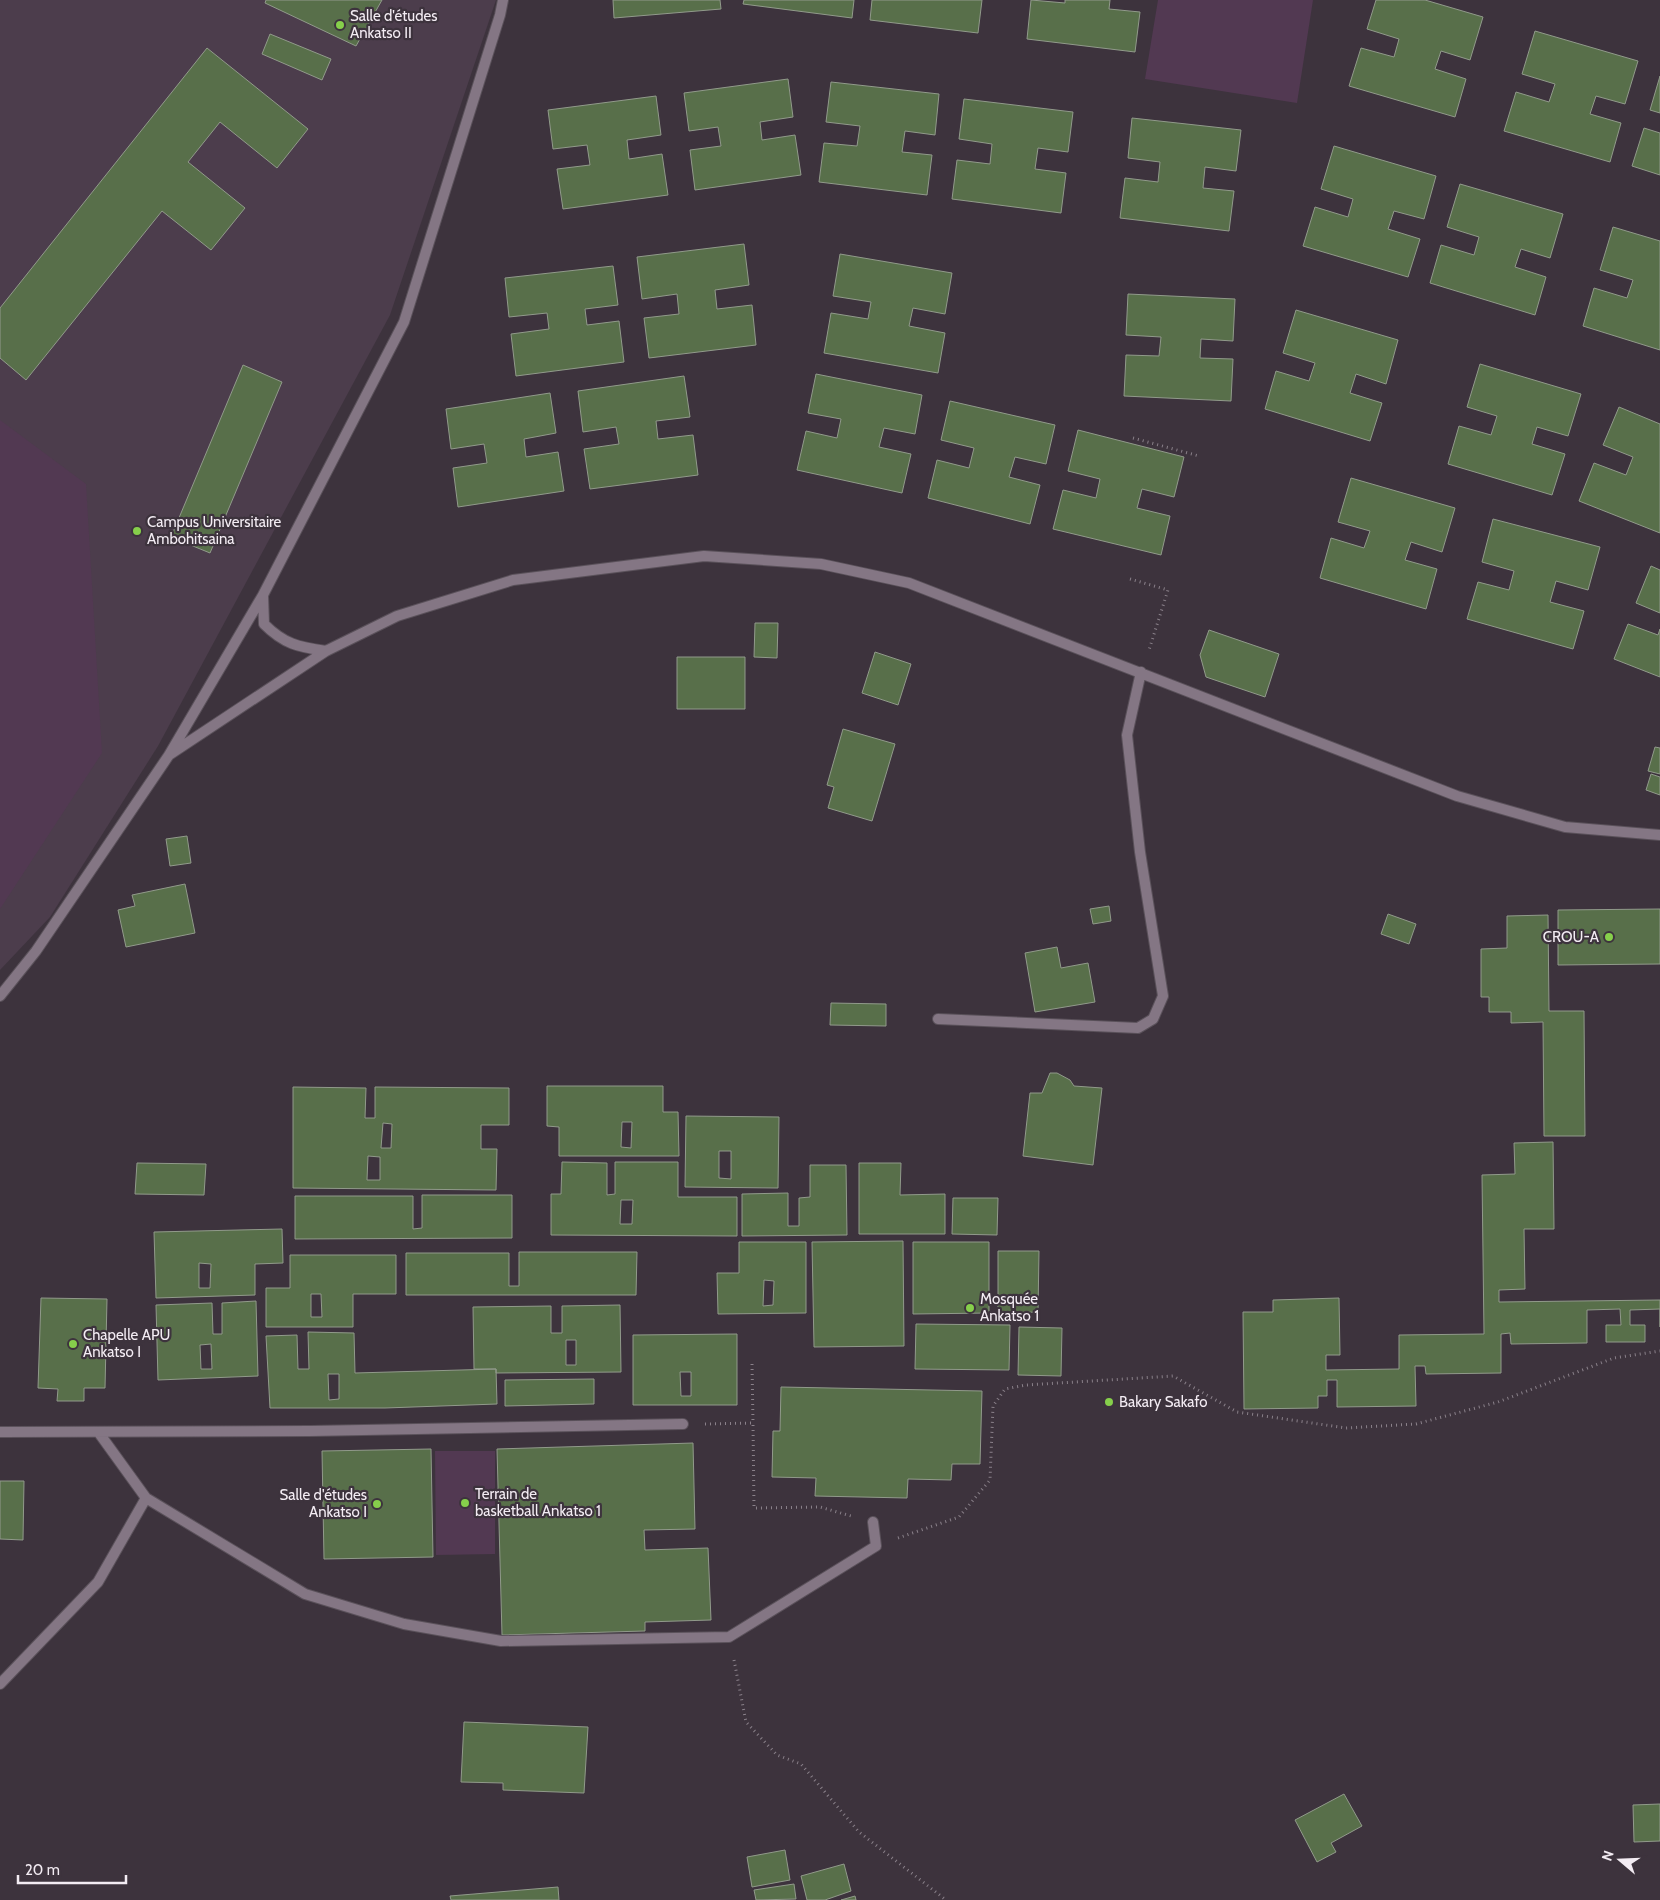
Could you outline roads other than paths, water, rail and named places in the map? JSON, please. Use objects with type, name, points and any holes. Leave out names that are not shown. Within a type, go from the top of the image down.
[{"type":"street","points":[[0,996],[36,951],[169,755],[263,595],[404,322],[500,15],[503,0]]},
{"type":"street","points":[[169,755],[326,650],[397,616],[513,580],[704,556],[821,564],[909,583],[1457,796],[1565,827],[1660,835]]},
{"type":"street","points":[[263,595],[264,624],[277,637],[300,648],[326,650]]},
{"type":"street","points":[[938,1019],[1138,1028],[1153,1019],[1163,996],[1140,852],[1127,734],[1141,672]]},
{"type":"street","points":[[0,1432],[99,1433],[683,1424]]},
{"type":"street","points":[[99,1433],[146,1498],[305,1594],[404,1624],[501,1641],[729,1637],[876,1546],[873,1522]]},
{"type":"street","points":[[0,1684],[98,1582],[146,1498]]},
{"type":"place","name":"Salle d'études Ankatso II","points":[[340,25]]},
{"type":"place","name":"Campus Universitaire Ambohitsaina","points":[[137,531]]},
{"type":"place","name":"CROU-A","points":[[1609,937]]},
{"type":"place","name":"Mosquée Ankatso 1","points":[[970,1308]]},
{"type":"place","name":"Chapelle APU Ankatso I","points":[[73,1344]]},
{"type":"place","name":"Bakary Sakafo","points":[[1109,1402]]},
{"type":"place","name":"Terrain de basketball Ankatso 1","points":[[465,1503]]},
{"type":"place","name":"Salle d'études Ankatso I","points":[[377,1504]]}]
